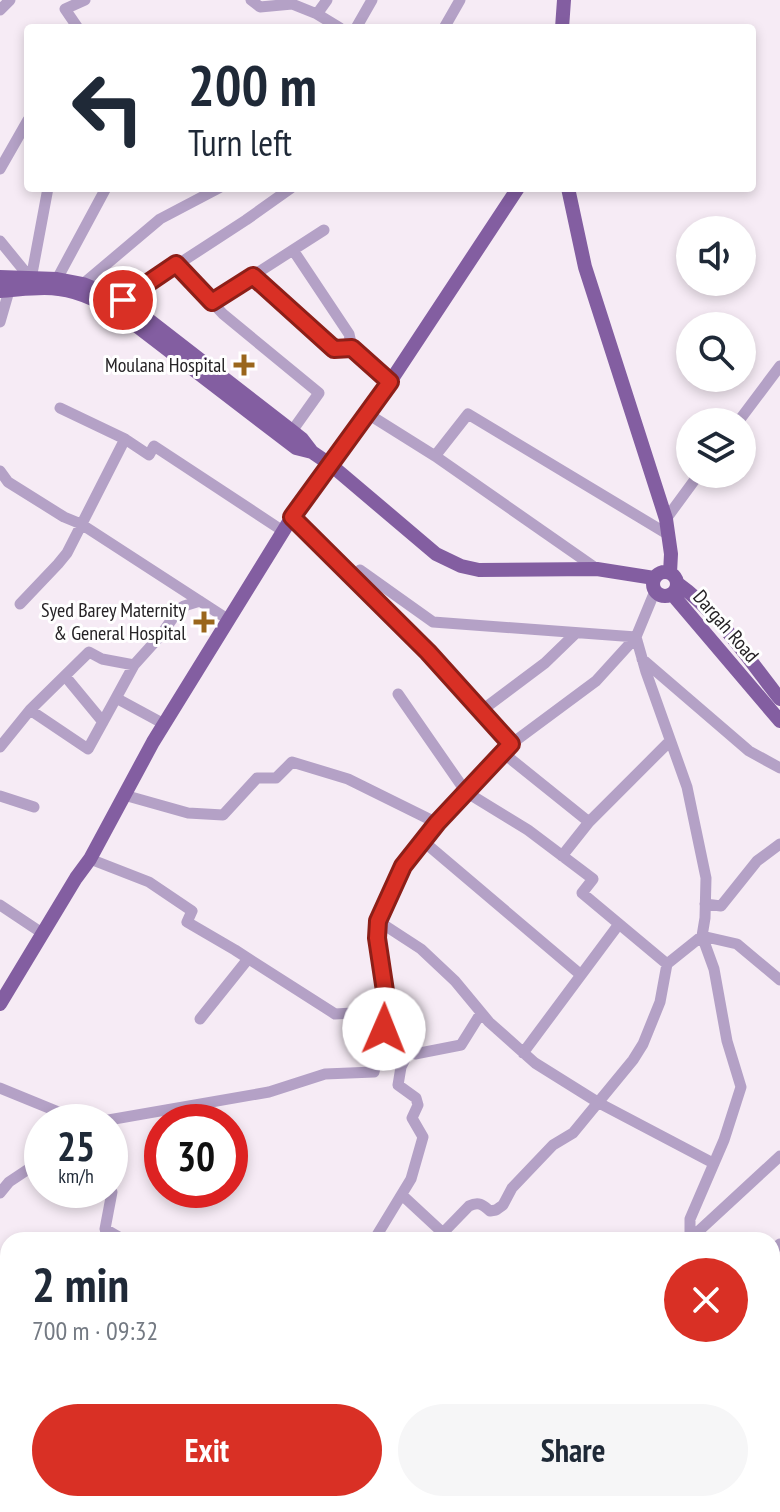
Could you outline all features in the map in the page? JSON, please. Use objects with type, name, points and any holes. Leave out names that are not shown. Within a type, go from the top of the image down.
[{"type":"main road","points":[[562,24],[564,0]]},
{"type":"main road","points":[[0,1004],[90,859],[164,724],[283,531],[390,382],[515,192]]},
{"type":"main road","points":[[569,192],[585,267],[666,519],[673,583]]},
{"type":"main road","points":[[5,284],[31,279],[57,279],[83,284],[123,300],[302,439],[312,452],[436,554],[461,566],[479,570],[597,569],[655,584]]},
{"type":"main road","points":[[5,284],[55,288],[99,302],[125,317],[296,448],[312,452]]},
{"type":"main road","points":[[664,571],[673,583],[660,595],[655,584],[658,573],[664,571]]},
{"type":"main road","name":"Dargah Road","points":[[673,583],[694,596],[723,626],[780,699]]},
{"type":"main road","name":"Dargah Road","points":[[673,583],[780,721]]},
{"type":"street","points":[[0,10],[10,0]]},
{"type":"street","points":[[75,24],[62,5],[85,0]]},
{"type":"street","points":[[251,0],[260,7],[292,4],[333,24]]},
{"type":"street","points":[[317,14],[327,0]]},
{"type":"street","points":[[358,24],[372,0]]},
{"type":"street","points":[[446,24],[460,0]]},
{"type":"street","points":[[0,169],[24,127]]},
{"type":"street","points":[[31,279],[47,192]]},
{"type":"street","points":[[57,279],[104,192]]},
{"type":"street","points":[[83,284],[160,219],[211,192]]},
{"type":"street","points":[[123,300],[285,192]]},
{"type":"street","points":[[212,302],[324,230]]},
{"type":"street","points":[[0,241],[31,279]]},
{"type":"street","points":[[293,250],[349,334],[352,348],[390,382]]},
{"type":"street","points":[[176,264],[223,314],[319,393],[292,431]]},
{"type":"street","points":[[253,276],[334,349],[352,348]]},
{"type":"street","points":[[0,322],[5,284]]},
{"type":"street","points":[[748,408],[780,366]]},
{"type":"street","points":[[60,408],[125,439],[149,455],[154,446],[283,531]]},
{"type":"street","points":[[368,414],[435,456],[597,569]]},
{"type":"street","points":[[435,456],[468,414],[669,535]]},
{"type":"street","points":[[20,604],[67,553],[125,439]]},
{"type":"street","points":[[0,471],[8,482],[64,517],[81,524],[229,620]]},
{"type":"street","points":[[666,519],[689,488]]},
{"type":"street","points":[[292,517],[428,652],[481,711],[507,748],[589,822]]},
{"type":"street","points":[[354,578],[360,570],[433,622],[636,637]]},
{"type":"street","points":[[128,1117],[269,1092],[325,1074],[374,1072],[388,1011],[377,938],[378,921],[403,866],[437,823],[507,748],[596,681],[636,637],[655,584]]},
{"type":"street","points":[[30,710],[88,749],[134,665],[179,609],[200,601]]},
{"type":"street","points":[[481,711],[545,663],[576,633]]},
{"type":"street","points":[[636,637],[687,787],[706,878],[702,936],[714,969],[727,1041],[741,1087],[724,1140],[690,1219],[695,1232]]},
{"type":"street","points":[[0,747],[30,710],[89,652],[102,659],[134,665]]},
{"type":"street","points":[[642,658],[749,751],[780,768]]},
{"type":"street","points":[[65,676],[103,722]]},
{"type":"street","points":[[398,694],[466,792],[528,830],[593,879],[582,893],[667,964]]},
{"type":"street","points":[[116,698],[164,724]]},
{"type":"street","points":[[562,856],[589,822],[670,741]]},
{"type":"street","points":[[124,795],[188,813],[223,815],[257,778],[276,778],[292,762],[348,779],[437,823]]},
{"type":"street","points":[[0,796],[34,807]]},
{"type":"street","points":[[423,841],[581,975]]},
{"type":"street","points":[[705,904],[721,906],[757,861],[780,844]]},
{"type":"street","points":[[90,859],[149,882],[192,911],[187,922],[335,1014],[388,1011]]},
{"type":"street","points":[[0,905],[42,933]]},
{"type":"street","points":[[378,921],[421,949],[455,981],[489,1022],[535,1063],[599,1103],[713,1163]]},
{"type":"street","points":[[523,1053],[619,924]]},
{"type":"street","points":[[444,1232],[475,1203],[482,1204],[490,1211],[503,1205],[512,1188],[553,1145],[573,1133],[643,1044],[660,1002],[667,964],[702,936]]},
{"type":"street","points":[[702,936],[737,944],[780,980]]},
{"type":"street","points":[[200,1019],[248,959]]},
{"type":"street","points":[[380,1046],[415,1054],[461,1045],[481,1013]]},
{"type":"street","points":[[379,1232],[413,1175],[423,1137],[412,1118],[418,1105],[416,1098],[398,1085],[401,1067],[408,1053]]},
{"type":"street","points":[[0,1088],[37,1104]]},
{"type":"street","points":[[703,1232],[780,1156]]},
{"type":"street","points":[[0,1193],[24,1172]]},
{"type":"street","points":[[402,1195],[436,1232]]},
{"type":"street","points":[[109,1208],[105,1229],[110,1232]]},
{"type":"place","name":"Moulana Hospital","points":[[244,365]]},
{"type":"place","name":"Syed Barey Maternity & General Hospital","points":[[204,622]]},
{"type":"route","points":[[123,300],[176,264],[212,302],[253,276],[334,349],[352,348],[390,382],[292,517],[428,652],[511,744],[437,823],[403,866],[378,921],[377,938],[388,1011],[384,1029]]}]
